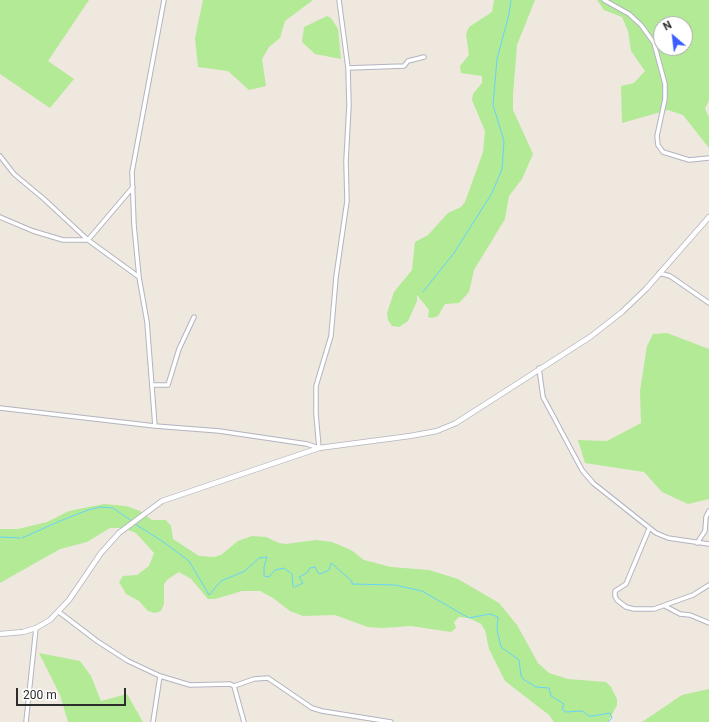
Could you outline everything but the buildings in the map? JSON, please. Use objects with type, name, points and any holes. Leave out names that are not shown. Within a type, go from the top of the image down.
[{"type":"street","points":[[155,426],[147,322],[140,277],[132,172],[164,0]]},
{"type":"street","points":[[319,448],[316,414],[316,386],[331,336],[336,277],[347,201],[346,161],[349,105],[348,68],[338,0]]},
{"type":"street","points":[[604,0],[629,14],[641,25],[654,43],[665,84],[665,99],[657,136],[658,145],[663,152],[689,160],[709,158]]},
{"type":"street","points":[[348,68],[404,66],[408,61],[424,57]]},
{"type":"street","points":[[0,156],[14,174],[44,199],[88,240],[140,277]]},
{"type":"street","points":[[0,216],[33,232],[63,240],[88,240],[133,187]]},
{"type":"street","points":[[0,634],[23,632],[36,628],[59,612],[101,553],[118,533],[162,501],[319,448],[410,436],[437,431],[456,423],[539,368],[590,337],[622,312],[660,273],[709,217]]},
{"type":"street","points":[[660,273],[670,276],[709,304]]},
{"type":"street","points":[[152,385],[168,385],[170,382],[179,349],[194,317]]},
{"type":"street","points":[[539,368],[543,397],[582,470],[593,483],[649,529],[668,538],[709,544]]},
{"type":"street","points":[[0,408],[155,426],[219,431],[307,444],[319,448]]},
{"type":"street","points":[[696,543],[705,531],[706,517],[709,512]]},
{"type":"street","points":[[649,529],[626,584],[615,591],[615,596],[626,607],[634,609],[654,609],[693,595],[709,585]]},
{"type":"street","points":[[665,606],[680,614],[690,615],[709,624]]},
{"type":"street","points":[[59,612],[128,661],[160,676],[190,685],[230,684],[234,686],[254,679],[268,678],[312,708],[322,711],[391,722]]},
{"type":"street","points":[[26,722],[36,628]]},
{"type":"street","points":[[153,722],[160,676]]},
{"type":"street","points":[[234,686],[244,722]]},
{"type":"green space","points":[[0,0],[89,0],[48,61],[74,79],[50,108],[0,74]]},
{"type":"green space","points":[[203,0],[313,0],[285,21],[280,38],[269,47],[262,59],[266,86],[249,90],[228,71],[198,67],[195,38]]},
{"type":"green space","points":[[494,0],[535,0],[517,45],[513,95],[513,110],[533,154],[522,179],[509,196],[505,219],[474,270],[469,292],[459,303],[445,304],[438,316],[432,318],[428,317],[429,310],[417,295],[417,301],[408,321],[399,327],[392,326],[388,320],[387,313],[394,292],[412,270],[415,242],[428,235],[448,213],[461,207],[465,202],[483,152],[485,131],[472,100],[473,94],[482,83],[482,76],[461,73],[460,66],[469,55],[466,34],[469,27],[492,12]]},
{"type":"green space","points":[[597,0],[709,0],[709,100],[705,109],[709,117],[709,148],[683,115],[668,110],[622,123],[621,86],[634,83],[645,71],[631,51],[628,31],[622,17],[604,10]]},
{"type":"green space","points":[[327,16],[331,18],[338,29],[341,59],[315,54],[302,42],[304,27]]},
{"type":"green space","points":[[667,333],[709,349],[709,499],[688,504],[662,492],[644,472],[585,463],[578,440],[607,441],[641,423],[640,391],[647,346],[653,334]]},
{"type":"green space","points":[[104,504],[126,506],[140,511],[152,520],[166,520],[171,526],[173,539],[199,556],[214,557],[221,555],[238,541],[252,536],[266,537],[279,543],[286,544],[316,540],[332,542],[351,550],[364,560],[391,567],[429,570],[458,579],[499,603],[517,625],[538,663],[549,673],[568,679],[606,682],[611,687],[617,699],[617,705],[608,722],[554,722],[549,715],[505,681],[489,649],[485,630],[481,624],[469,618],[459,617],[454,622],[456,628],[451,632],[411,626],[382,628],[368,627],[335,615],[303,616],[290,611],[273,598],[260,591],[242,591],[215,599],[208,599],[191,579],[179,572],[168,579],[164,584],[164,604],[161,611],[155,613],[148,611],[139,601],[126,594],[119,582],[123,576],[137,575],[149,566],[154,553],[136,533],[123,528],[110,528],[87,542],[60,549],[0,583],[0,529],[18,529],[47,522],[69,511]]},
{"type":"green space","points":[[39,653],[80,661],[91,676],[101,701],[127,694],[143,722],[68,722],[60,695]]},
{"type":"green space","points":[[709,689],[709,722],[642,722],[682,695]]},
{"type":"waterway","points":[[423,292],[454,253],[492,193],[502,169],[504,141],[493,105],[497,59],[509,14],[511,0]]},
{"type":"waterway","points":[[22,538],[60,521],[100,507],[113,508],[133,522]]},
{"type":"waterway","points":[[135,524],[162,541],[189,561],[209,595],[221,581],[245,571],[259,558],[267,557],[264,567],[264,576],[269,577],[275,570],[284,568],[292,574],[293,587]]},
{"type":"waterway","points":[[0,537],[20,538]]},
{"type":"waterway","points":[[295,587],[303,583],[299,577],[307,573],[310,568],[315,567],[320,574],[329,570],[331,563],[352,581],[352,584],[395,585],[422,591],[469,618],[490,614],[498,617],[497,630],[501,647],[519,660],[521,676],[523,679],[536,687],[549,688],[551,696],[564,704],[562,709],[566,712],[582,711],[589,716],[610,713],[612,718],[608,722]]}]
